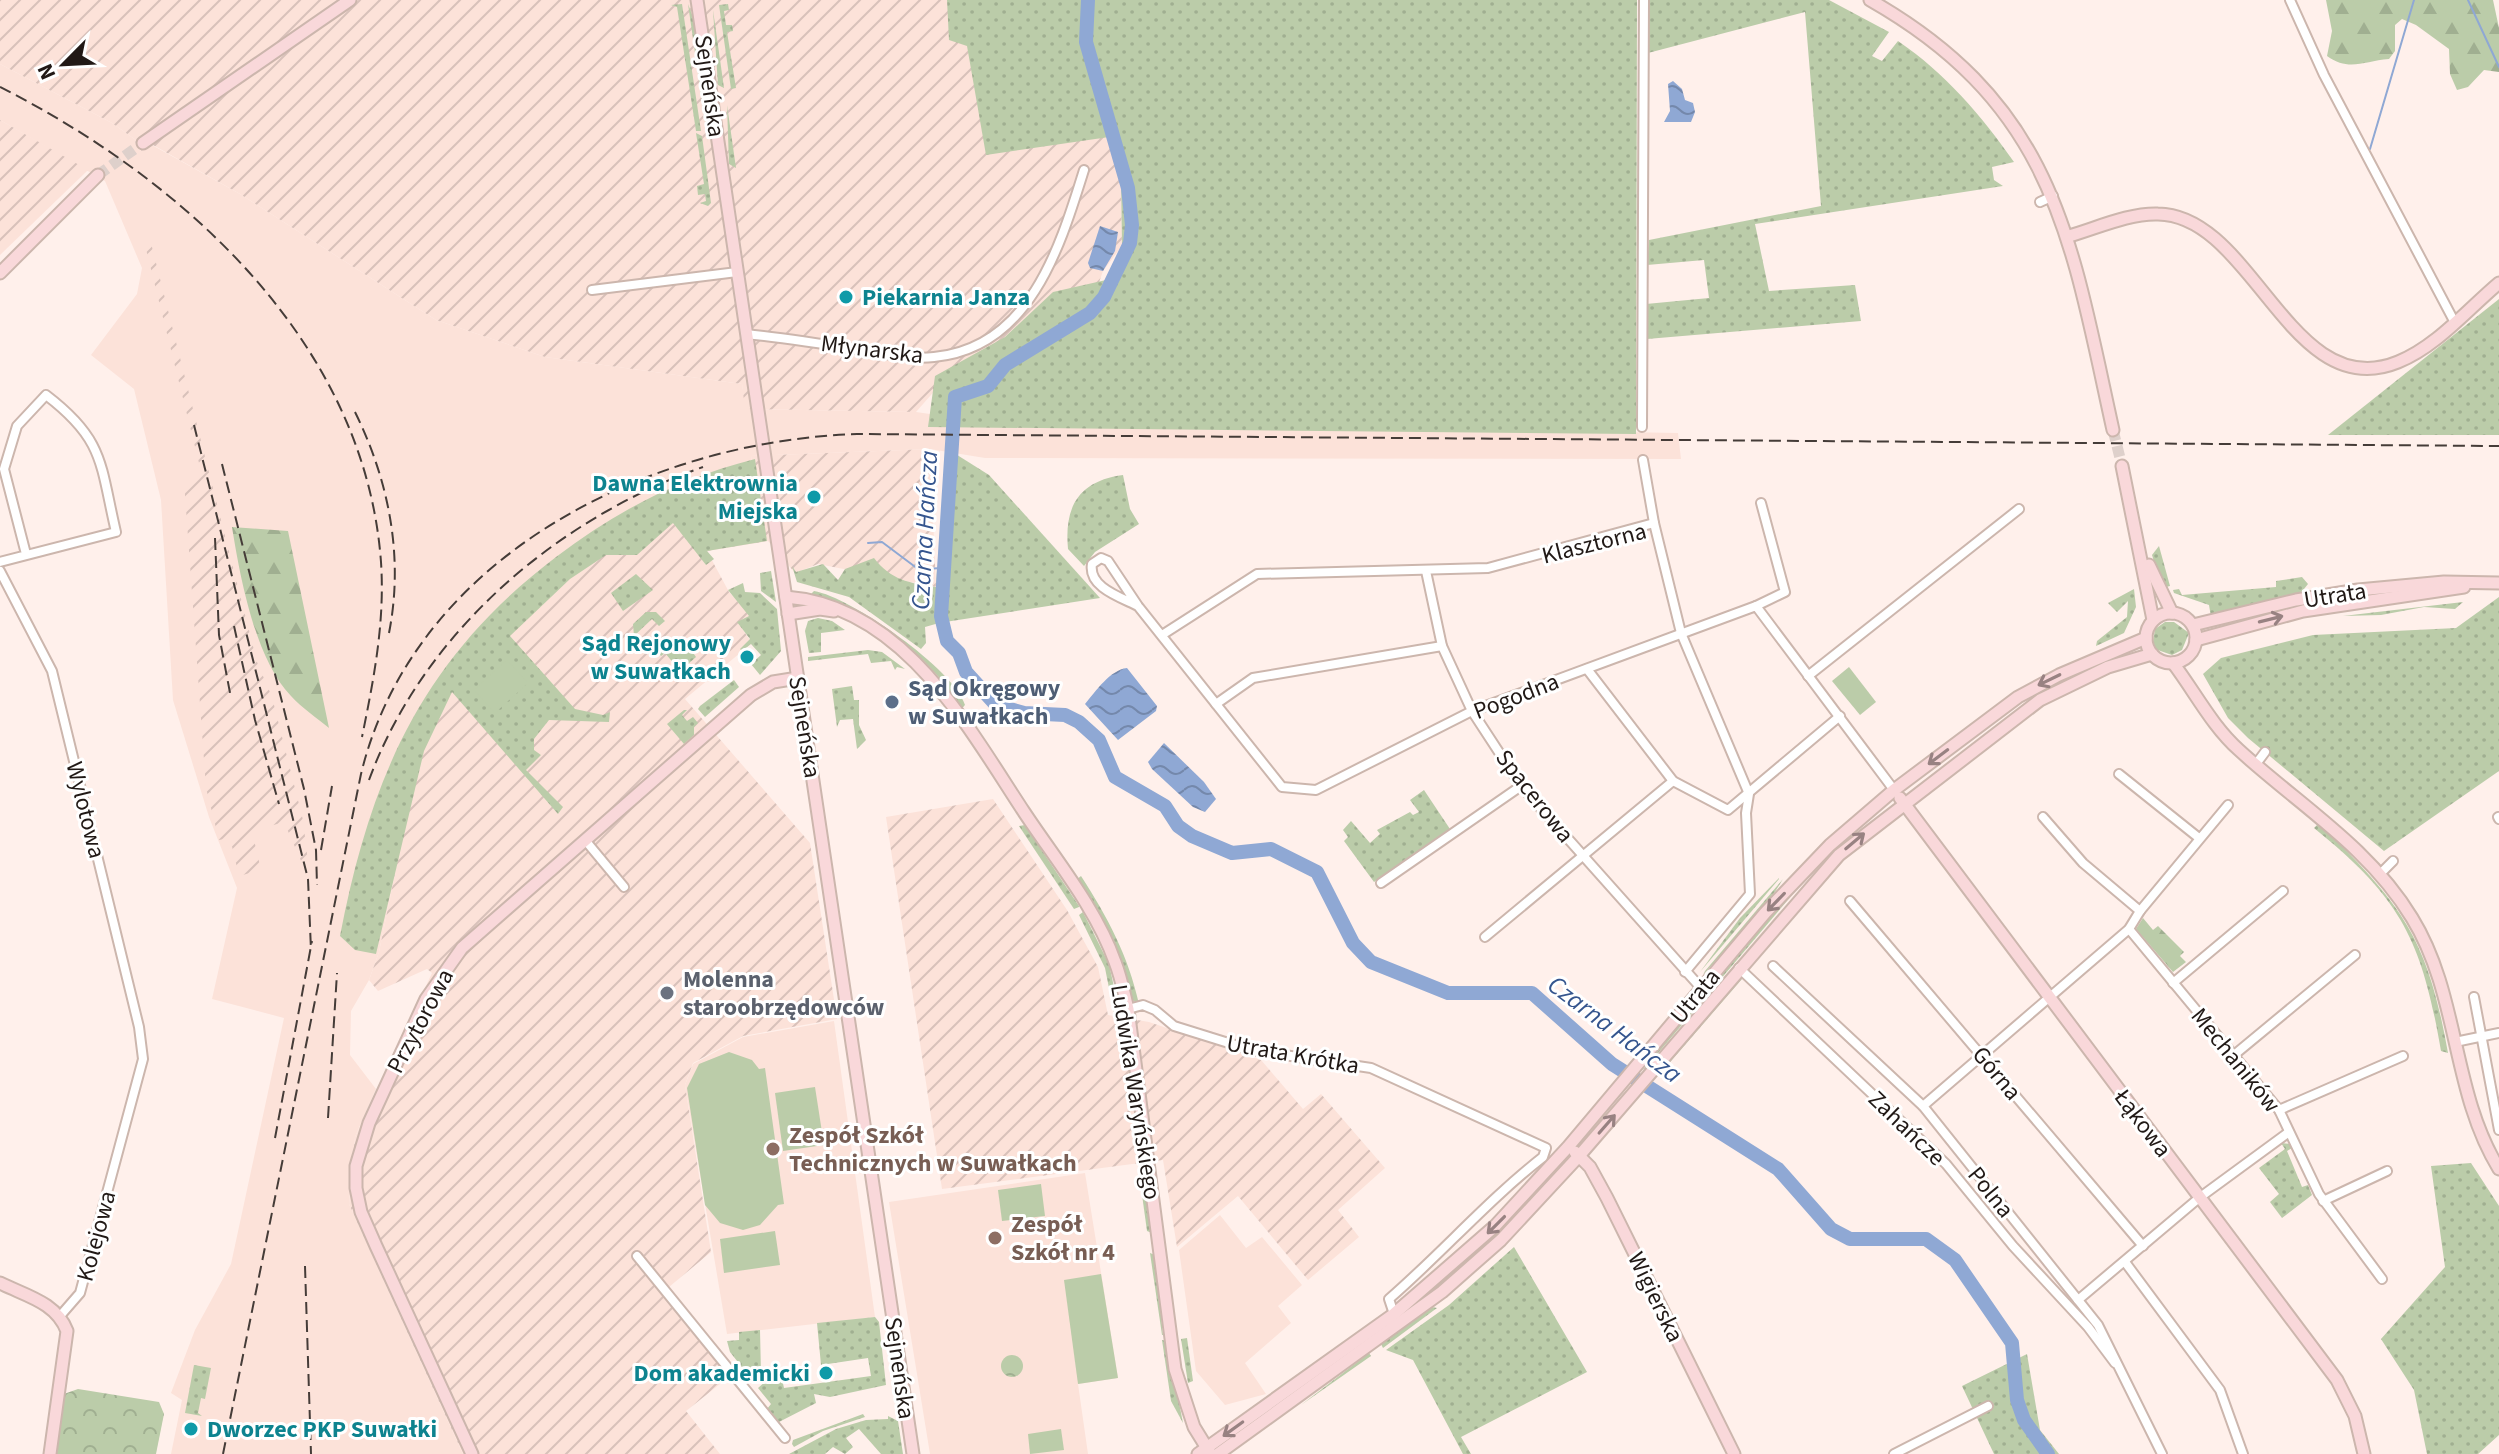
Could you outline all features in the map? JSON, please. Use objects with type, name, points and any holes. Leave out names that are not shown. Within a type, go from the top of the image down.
[{"type":"street","points":[[143,143],[350,0]]},
{"type":"street","name":"Sejneńska","points":[[697,0],[913,1454]]},
{"type":"street","points":[[1642,427],[1644,0]]},
{"type":"street","points":[[1870,0],[1928,38],[1987,93],[2019,133],[2053,196],[2069,236],[2113,430]]},
{"type":"street","points":[[2290,0],[2324,75],[2454,321]]},
{"type":"street","name":"Młynarska","points":[[746,334],[934,357],[993,336],[1020,314],[1040,284],[1062,240],[1084,170]]},
{"type":"street","points":[[0,273],[98,175]]},
{"type":"street","points":[[2040,202],[2053,196]]},
{"type":"street","points":[[2069,236],[2157,213],[2184,219],[2219,245],[2320,352],[2347,366],[2371,369],[2401,361],[2499,283]]},
{"type":"street","points":[[592,290],[737,272]]},
{"type":"street","points":[[0,562],[116,532],[97,448],[79,420],[46,395],[17,426],[4,469],[26,554]]},
{"type":"street","points":[[1643,460],[1654,523]]},
{"type":"street","points":[[2122,466],[2153,620],[2146,638],[2152,654],[2173,663],[2218,729],[2322,818],[2380,874],[2412,918],[2432,956],[2448,1007],[2473,1117],[2499,1169]]},
{"type":"street","name":"Pogodna","points":[[1138,606],[1096,582],[1091,573],[1092,564],[1101,558],[1108,561],[1138,606],[1282,787],[1316,790],[1472,711],[1756,606],[1785,592],[1761,503]]},
{"type":"street","points":[[1808,676],[2019,509]]},
{"type":"street","points":[[2134,519],[2151,570],[2172,613]]},
{"type":"street","name":"Klasztorna","points":[[1162,635],[1257,574],[1426,571],[1514,563],[1654,523],[1681,633],[1749,794],[1746,813],[1750,894],[1685,972]]},
{"type":"street","name":"Wylotowa","points":[[0,571],[52,671],[139,1027],[143,1059]]},
{"type":"street","name":"Spacerowa","points":[[1426,571],[1442,646],[1472,711],[1521,786],[1702,989]]},
{"type":"street","name":"Utrata","points":[[2193,625],[2296,600],[2358,590],[2444,582],[2481,584]]},
{"type":"street","name":"Utrata","points":[[2196,640],[2303,611],[2499,583]]},
{"type":"street","name":"Ludwika Waryńskiego","points":[[786,597],[827,602],[914,661],[940,686],[1096,922],[1115,961],[1128,1009],[1175,1369],[1205,1452]]},
{"type":"street","points":[[1756,606],[1894,790]]},
{"type":"street","name":"Ludwika Waryńskiego","points":[[788,614],[826,609],[857,620]]},
{"type":"street","points":[[2153,620],[2172,613],[2183,616],[2193,625],[2196,640],[2187,658],[2198,696]]},
{"type":"street","name":"Utrata","points":[[1205,1452],[1394,1314],[1463,1257],[1568,1147],[1765,913],[1830,845],[1894,790],[2030,690],[2146,638]]},
{"type":"street","points":[[1216,704],[1253,678],[1442,646]]},
{"type":"street","name":"Utrata","points":[[1218,1454],[1442,1292],[1501,1240],[1579,1156],[1839,855],[1903,802],[2040,700],[2108,667],[2152,654]]},
{"type":"street","points":[[2173,663],[2187,658]]},
{"type":"street","points":[[1587,669],[1673,781],[1728,810],[1840,716]]},
{"type":"street","name":"Przytorowa","points":[[472,1454],[361,1212],[356,1166],[369,1123],[435,982],[462,948],[751,695],[773,682],[798,678]]},
{"type":"street","points":[[2256,764],[2265,752]]},
{"type":"street","points":[[2119,774],[2199,838]]},
{"type":"street","points":[[1485,937],[1673,781]]},
{"type":"street","points":[[1381,883],[1521,786]]},
{"type":"street","name":"Łąkowa","points":[[1894,790],[2337,1380],[2355,1416],[2364,1454]]},
{"type":"street","points":[[1923,1106],[2047,995],[2129,929],[2140,911],[2228,805]]},
{"type":"street","points":[[2043,817],[2083,863],[2140,911]]},
{"type":"street","points":[[585,840],[624,887]]},
{"type":"street","points":[[2380,874],[2393,861]]},
{"type":"street","points":[[2173,983],[2283,891]]},
{"type":"street","name":"Górna","points":[[1850,901],[2143,1246]]},
{"type":"street","name":"Mechaników","points":[[2129,929],[2279,1110],[2323,1201],[2382,1279]]},
{"type":"street","points":[[2234,1055],[2355,955]]},
{"type":"street","name":"Polna","points":[[1773,966],[1923,1106],[2078,1300],[2106,1337],[2162,1454]]},
{"type":"street","name":"Zahańcze","points":[[1739,968],[1946,1164],[2124,1373]]},
{"type":"street","points":[[2474,997],[2499,1130]]},
{"type":"street","name":"Utrata Krótka","points":[[1128,1009],[1143,1005],[1155,1010],[1174,1026],[1251,1050],[1371,1068],[1546,1148],[1543,1157],[1506,1187]]},
{"type":"street","points":[[2455,1042],[2499,1033]]},
{"type":"street","points":[[2279,1110],[2403,1056]]},
{"type":"street","name":"Kolejowa","points":[[60,1316],[72,1307],[80,1293],[143,1059]]},
{"type":"street","points":[[2078,1300],[2199,1198],[2289,1132]]},
{"type":"street","name":"Wigierska","points":[[1568,1147],[1579,1156],[1607,1198],[1734,1454]]},
{"type":"street","points":[[2323,1201],[2387,1171]]},
{"type":"street","points":[[1394,1314],[1389,1299],[1434,1260],[1506,1187],[1514,1194],[1531,1188]]},
{"type":"street","points":[[637,1256],[785,1438]]},
{"type":"street","points":[[2125,1262],[2220,1390],[2243,1454]]},
{"type":"street","points":[[0,1283],[47,1304],[60,1316],[68,1339],[50,1454]]},
{"type":"street","points":[[1894,1454],[1988,1406]]},
{"type":"shaded area","points":[[0,0],[1074,0],[1121,181],[1122,246],[1103,271],[1097,288],[938,387],[916,412],[745,409],[742,384],[545,357],[436,320],[240,194],[153,145],[147,148],[112,123],[0,64]]},
{"type":"shaded area","points":[[0,64],[112,123],[147,148],[152,145],[240,194],[436,320],[545,357],[742,384],[746,409],[916,412],[979,421],[1678,433],[1681,459],[985,458],[930,449],[751,456],[761,532],[681,521],[420,750],[379,952],[369,980],[351,1011],[350,1055],[376,1089],[355,1137],[349,1204],[463,1454],[171,1454],[182,1400],[171,1393],[195,1330],[231,1264],[284,1018],[212,999],[237,888],[209,817],[173,700],[161,500],[134,389],[91,355],[137,294],[142,268],[105,181],[0,120]]},
{"type":"shaded area","points":[[0,120],[88,170],[0,255]]},
{"type":"shaded area","points":[[151,243],[257,662],[272,697],[303,820],[308,862],[302,863],[284,822],[252,831],[261,870],[239,876],[230,838],[219,840],[206,788],[184,481],[202,475],[145,245]]},
{"type":"shaded area","points":[[930,449],[936,587],[818,564],[795,573],[768,541],[707,551],[729,592],[750,615],[739,624],[752,643],[685,699],[810,843],[837,1019],[743,1036],[693,1063],[685,1085],[711,1252],[663,1292],[730,1376],[686,1411],[720,1454],[463,1454],[349,1204],[355,1137],[432,973],[427,969],[378,991],[369,980],[379,952],[420,750],[452,691],[583,559],[682,521],[760,532],[751,456]]},
{"type":"shaded area","points":[[993,799],[1067,910],[1098,967],[1108,1015],[1149,1022],[1261,1060],[1303,1109],[1321,1094],[1385,1168],[1338,1210],[1359,1237],[1308,1280],[1238,1196],[1177,1247],[1163,1160],[942,1189],[886,817]]},
{"type":"shaded area","name":"Zespół Szkół Technicznych w Suwałkach","points":[[834,1021],[875,1317],[727,1334],[685,1085],[693,1064],[743,1037]]},
{"type":"shaded area","points":[[1085,1173],[1118,1378],[1078,1384],[1088,1454],[930,1454],[889,1202]]},
{"type":"shaded area","points":[[1220,1215],[1246,1248],[1262,1237],[1302,1285],[1278,1306],[1291,1323],[1245,1363],[1266,1394],[1225,1405],[1196,1371],[1179,1250]]},
{"type":"green space","points":[[947,0],[1637,0],[1636,434],[928,427],[935,376],[1005,337],[1053,292],[1106,280],[1122,246],[1121,181],[1109,137],[986,155],[967,46],[949,40]]},
{"type":"green space","points":[[1649,0],[1829,0],[1889,32],[1872,56],[1882,61],[1898,41],[1962,96],[2014,162],[1992,167],[1994,180],[2003,186],[1755,224],[1769,291],[1855,285],[1861,321],[1647,339],[1646,304],[1709,298],[1704,260],[1647,265],[1649,240],[1821,206],[1805,12],[1648,53]]},
{"type":"green space","points":[[2326,0],[2493,0],[2499,28],[2499,72],[2484,70],[2468,87],[2457,90],[2450,74],[2449,49],[2416,25],[2402,19],[2395,25],[2395,51],[2389,59],[2342,64],[2327,56],[2332,31]]},
{"type":"green space","points":[[682,4],[701,131],[696,131],[677,7],[671,5]]},
{"type":"green space","points":[[688,4],[693,17],[708,143]]},
{"type":"green space","points":[[728,4],[729,10],[724,11],[726,25],[732,25],[733,31],[727,32],[736,88],[731,89],[719,5]]},
{"type":"green space","points":[[713,10],[724,88],[718,85]]},
{"type":"green space","points":[[727,105],[736,168],[729,164]]},
{"type":"green space","points":[[696,133],[702,136],[711,203],[708,206],[700,203],[706,201],[705,194],[698,195],[697,186],[704,184]]},
{"type":"green space","points":[[2499,299],[2499,435],[2328,435]]},
{"type":"green space","points":[[954,453],[989,475],[1100,598],[945,622]]},
{"type":"green space","points":[[755,459],[767,541],[707,551],[714,559],[706,565],[673,523],[637,555],[606,555],[570,579],[510,636],[575,709],[603,715],[610,712],[609,722],[549,720],[534,739],[534,750],[541,755],[526,770],[563,807],[558,814],[452,692],[424,751],[376,954],[355,950],[340,936],[368,823],[387,772],[410,724],[437,679],[470,636],[556,557],[626,510],[675,486]]},
{"type":"green space","points":[[1123,475],[1130,509],[1139,524],[1095,552],[1084,566],[1068,549],[1067,534],[1072,508],[1085,490],[1095,483]]},
{"type":"green space","points":[[232,527],[288,531],[329,728],[291,696],[268,661],[251,616]]},
{"type":"green space","points":[[2159,546],[2170,586],[2162,588],[2152,555]]},
{"type":"green space","points":[[874,558],[894,576],[926,586],[936,587],[937,569],[940,569],[939,623],[925,627],[926,643],[921,649],[849,597],[797,582],[792,566],[796,572],[823,564],[838,580],[845,569]]},
{"type":"green space","points":[[771,571],[776,602],[761,591],[760,573]]},
{"type":"green space","points":[[636,574],[653,590],[623,611],[611,593]]},
{"type":"green space","points":[[2302,577],[2308,584],[2300,594],[2211,617],[2209,605],[2174,593],[2173,590],[2179,589],[2182,595],[2276,587],[2276,581]]},
{"type":"green space","points":[[743,583],[745,592],[760,593],[777,609],[781,651],[760,675],[751,664],[761,655],[751,644],[742,651],[740,649],[750,639],[737,622],[749,616],[728,590]]},
{"type":"green space","points":[[2134,589],[2136,607],[2124,633],[2096,646],[2097,641],[2127,617],[2128,601],[2117,612],[2108,603]]},
{"type":"green space","points":[[814,591],[852,606],[900,637],[942,673],[965,705],[962,708],[933,671],[896,637],[855,611],[811,594]]},
{"type":"green space","points":[[2499,597],[2499,771],[2384,851],[2248,738],[2228,718],[2203,674],[2221,658],[2313,635],[2456,628]]},
{"type":"green space","points":[[2463,602],[2455,609],[2424,607],[2381,615],[2343,616]]},
{"type":"green space","points":[[646,612],[656,612],[665,621],[659,626],[652,619],[634,636],[633,624]]},
{"type":"green space","points":[[818,618],[832,621],[845,630],[821,633],[821,652],[809,653],[805,631],[808,621]]},
{"type":"green space","points":[[2165,622],[2174,622],[2189,633],[2182,650],[2172,655],[2152,648],[2155,629]]},
{"type":"green space","points":[[670,638],[682,652],[689,647],[696,657],[680,671],[665,653],[661,656],[657,651]]},
{"type":"green space","points":[[868,650],[882,652],[905,669],[897,667],[895,670],[891,661],[871,663],[868,654],[808,661],[808,657]]},
{"type":"green space","points":[[507,660],[528,683],[495,713],[474,690]]},
{"type":"green space","points":[[1849,667],[1876,702],[1860,715],[1832,681]]},
{"type":"green space","points":[[734,680],[739,687],[705,717],[698,709],[700,706]]},
{"type":"green space","points":[[852,686],[854,700],[859,700],[859,725],[866,740],[857,749],[853,719],[840,720],[837,727],[832,689]]},
{"type":"green space","points":[[687,710],[682,715],[687,721],[693,717],[698,723],[694,727],[694,735],[684,744],[667,724]]},
{"type":"green space","points":[[1424,790],[1450,829],[1374,882],[1344,841],[1348,837],[1343,830],[1351,821],[1370,843],[1380,834],[1377,830],[1410,812],[1413,815],[1419,812],[1410,800]]},
{"type":"green space","points":[[2319,823],[2371,877],[2407,925],[2431,979],[2448,1053],[2441,1051],[2426,980],[2403,925],[2368,877],[2314,828]]},
{"type":"green space","points":[[1025,825],[1079,907],[1074,909],[1019,826]]},
{"type":"green space","points":[[1814,869],[1642,1072],[1660,1045],[1789,893]]},
{"type":"green space","points":[[1081,876],[1116,937],[1139,1004],[1132,1000],[1115,944],[1076,880]]},
{"type":"green space","points":[[1779,879],[1700,972],[1740,918]]},
{"type":"green space","points":[[1783,879],[1770,900],[1703,975],[1705,971]]},
{"type":"green space","points":[[1083,912],[1109,964],[1122,1024],[1116,1023],[1105,968],[1079,915]]},
{"type":"green space","points":[[2143,918],[2153,930],[2158,926],[2184,952],[2180,956],[2186,962],[2173,972],[2136,929]]},
{"type":"green space","points":[[1742,979],[1665,1068],[1658,1073],[1737,980]]},
{"type":"green space","points":[[729,1052],[752,1060],[759,1069],[765,1068],[784,1204],[778,1205],[760,1225],[743,1230],[720,1223],[705,1205],[687,1088],[699,1064]]},
{"type":"green space","points":[[815,1087],[824,1145],[783,1151],[775,1093]]},
{"type":"green space","points":[[2281,1143],[2291,1144],[2292,1148],[2287,1151],[2302,1187],[2308,1185],[2312,1195],[2282,1218],[2270,1202],[2279,1194],[2259,1168],[2285,1149]]},
{"type":"green space","points":[[2471,1163],[2499,1206],[2499,1435],[2478,1454],[2427,1454],[2414,1390],[2381,1339],[2445,1267],[2431,1166]]},
{"type":"green space","points":[[1139,1173],[1145,1187],[1152,1233],[1147,1231]]},
{"type":"green space","points":[[1550,1176],[1487,1246],[1449,1281],[1396,1319],[1486,1242]]},
{"type":"green space","points":[[1041,1184],[1045,1216],[1002,1221],[998,1190]]},
{"type":"green space","points":[[775,1231],[780,1265],[724,1273],[720,1239]]},
{"type":"green space","points":[[1514,1247],[1587,1372],[1461,1437],[1471,1454],[1463,1454],[1413,1360],[1386,1350],[1449,1305]]},
{"type":"green space","points":[[1150,1253],[1155,1255],[1163,1335],[1162,1335]]},
{"type":"green space","points":[[1101,1274],[1118,1378],[1078,1384],[1064,1280]]},
{"type":"green space","points":[[1432,1307],[1437,1308],[1383,1348],[1381,1344]]},
{"type":"green space","points":[[875,1317],[879,1322],[886,1385],[830,1397],[814,1394],[816,1403],[777,1423],[767,1409],[771,1404],[758,1388],[765,1382],[782,1379],[784,1388],[871,1376],[868,1358],[821,1365],[817,1323]]},
{"type":"green space","points":[[760,1330],[761,1374],[752,1380],[730,1352],[727,1341],[739,1340],[739,1332]]},
{"type":"green space","points":[[1187,1338],[1193,1381],[1188,1383],[1181,1339]]},
{"type":"green space","points":[[1162,1340],[1167,1341],[1183,1423],[1171,1401]]},
{"type":"green space","points":[[1369,1353],[1371,1356],[1301,1405]]},
{"type":"green space","points":[[2027,1354],[2040,1430],[2059,1454],[1994,1454],[1962,1386]]},
{"type":"green space","points":[[1012,1355],[1020,1358],[1023,1366],[1020,1374],[1012,1377],[1004,1374],[1001,1366],[1004,1358]]},
{"type":"green space","points":[[194,1365],[211,1368],[205,1399],[201,1398],[198,1413],[202,1416],[185,1413]]},
{"type":"green space","points":[[78,1389],[159,1402],[164,1414],[156,1454],[55,1454],[64,1394]]},
{"type":"green space","points":[[863,1414],[865,1417],[823,1431],[794,1447],[792,1444],[793,1440]]},
{"type":"green space","points":[[888,1416],[898,1421],[903,1454],[881,1454],[859,1429],[846,1438],[853,1447],[845,1454],[833,1447],[825,1454],[789,1454],[836,1429],[866,1420],[888,1419]]},
{"type":"green space","points":[[1061,1429],[1064,1450],[1030,1454],[1028,1434]]},
{"type":"water","points":[[1673,81],[1682,89],[1685,100],[1693,103],[1695,112],[1691,122],[1664,122],[1670,111],[1668,84]]},
{"type":"water","points":[[1100,226],[1118,232],[1115,251],[1103,271],[1090,268],[1088,263]]},
{"type":"water","points":[[1127,668],[1157,706],[1156,711],[1118,740],[1085,704],[1109,677]]},
{"type":"water","points":[[1164,743],[1204,782],[1216,799],[1205,812],[1193,807],[1152,769],[1148,762]]},
{"type":"waterway","name":"Czarna Hańcza","points":[[1088,0],[1086,42],[1128,188],[1132,225],[1130,243],[1104,297],[1090,313],[1005,365],[988,386],[955,397],[941,616],[947,641],[959,653],[966,672],[996,705],[1024,713],[1065,715],[1079,722],[1099,740],[1115,777],[1165,806],[1178,826],[1192,836],[1232,853],[1271,849],[1317,872],[1353,943],[1371,962],[1448,993],[1532,993],[1612,1064],[1778,1169],[1831,1229],[1850,1239],[1926,1239],[1955,1260],[2012,1343],[2017,1400],[2024,1420],[2048,1454]]},
{"type":"waterway","points":[[2370,149],[2414,0]]},
{"type":"waterway","points":[[2468,0],[2499,67]]},
{"type":"waterway","points":[[868,543],[882,542],[918,569],[946,568]]},
{"type":"tunnel","points":[[98,175],[143,143]]},
{"type":"tunnel","points":[[2113,430],[2122,466]]},
{"type":"railway","points":[[0,87],[69,125],[135,170],[197,220],[254,277],[302,340],[341,408],[368,483],[381,562],[380,628],[362,737]]},
{"type":"railway","points":[[355,412],[377,465],[390,520],[395,576],[389,633]]},
{"type":"railway","points":[[194,425],[308,879],[311,950]]},
{"type":"railway","points":[[223,1454],[361,774],[389,697],[432,630],[486,572],[551,525],[623,487],[699,459],[778,442],[857,434],[2499,446]]},
{"type":"railway","points":[[222,464],[304,789],[316,850],[317,885]]},
{"type":"railway","points":[[369,780],[393,726],[423,676],[460,630],[501,588],[547,550],[596,517],[649,489],[703,467]]},
{"type":"railway","points":[[215,538],[219,635],[231,698]]},
{"type":"railway","points":[[234,626],[255,720],[279,804]]},
{"type":"railway","points":[[321,850],[332,786]]},
{"type":"railway","points":[[275,1138],[312,941]]},
{"type":"railway","points":[[328,1118],[337,973]]},
{"type":"railway","points":[[305,1266],[311,1454]]},
{"type":"place","name":"Piekarnia Janza","points":[[846,297]]},
{"type":"place","name":"Dawna Elektrownia Miejska","points":[[814,497]]},
{"type":"place","name":"Sąd Rejonowy w Suwałkach","points":[[747,657]]},
{"type":"place","name":"Sąd Okręgowy w Suwałkach","points":[[892,702]]},
{"type":"place","name":"Molenna staroobrzędowców","points":[[667,993]]},
{"type":"place","name":"Zespół Szkół Technicznych w Suwałkach","points":[[773,1149]]},
{"type":"place","name":"Zespół Szkół nr 4","points":[[995,1238]]},
{"type":"place","name":"Dom akademicki","points":[[826,1373]]},
{"type":"place","name":"Dworzec PKP Suwałki","points":[[191,1429]]}]
